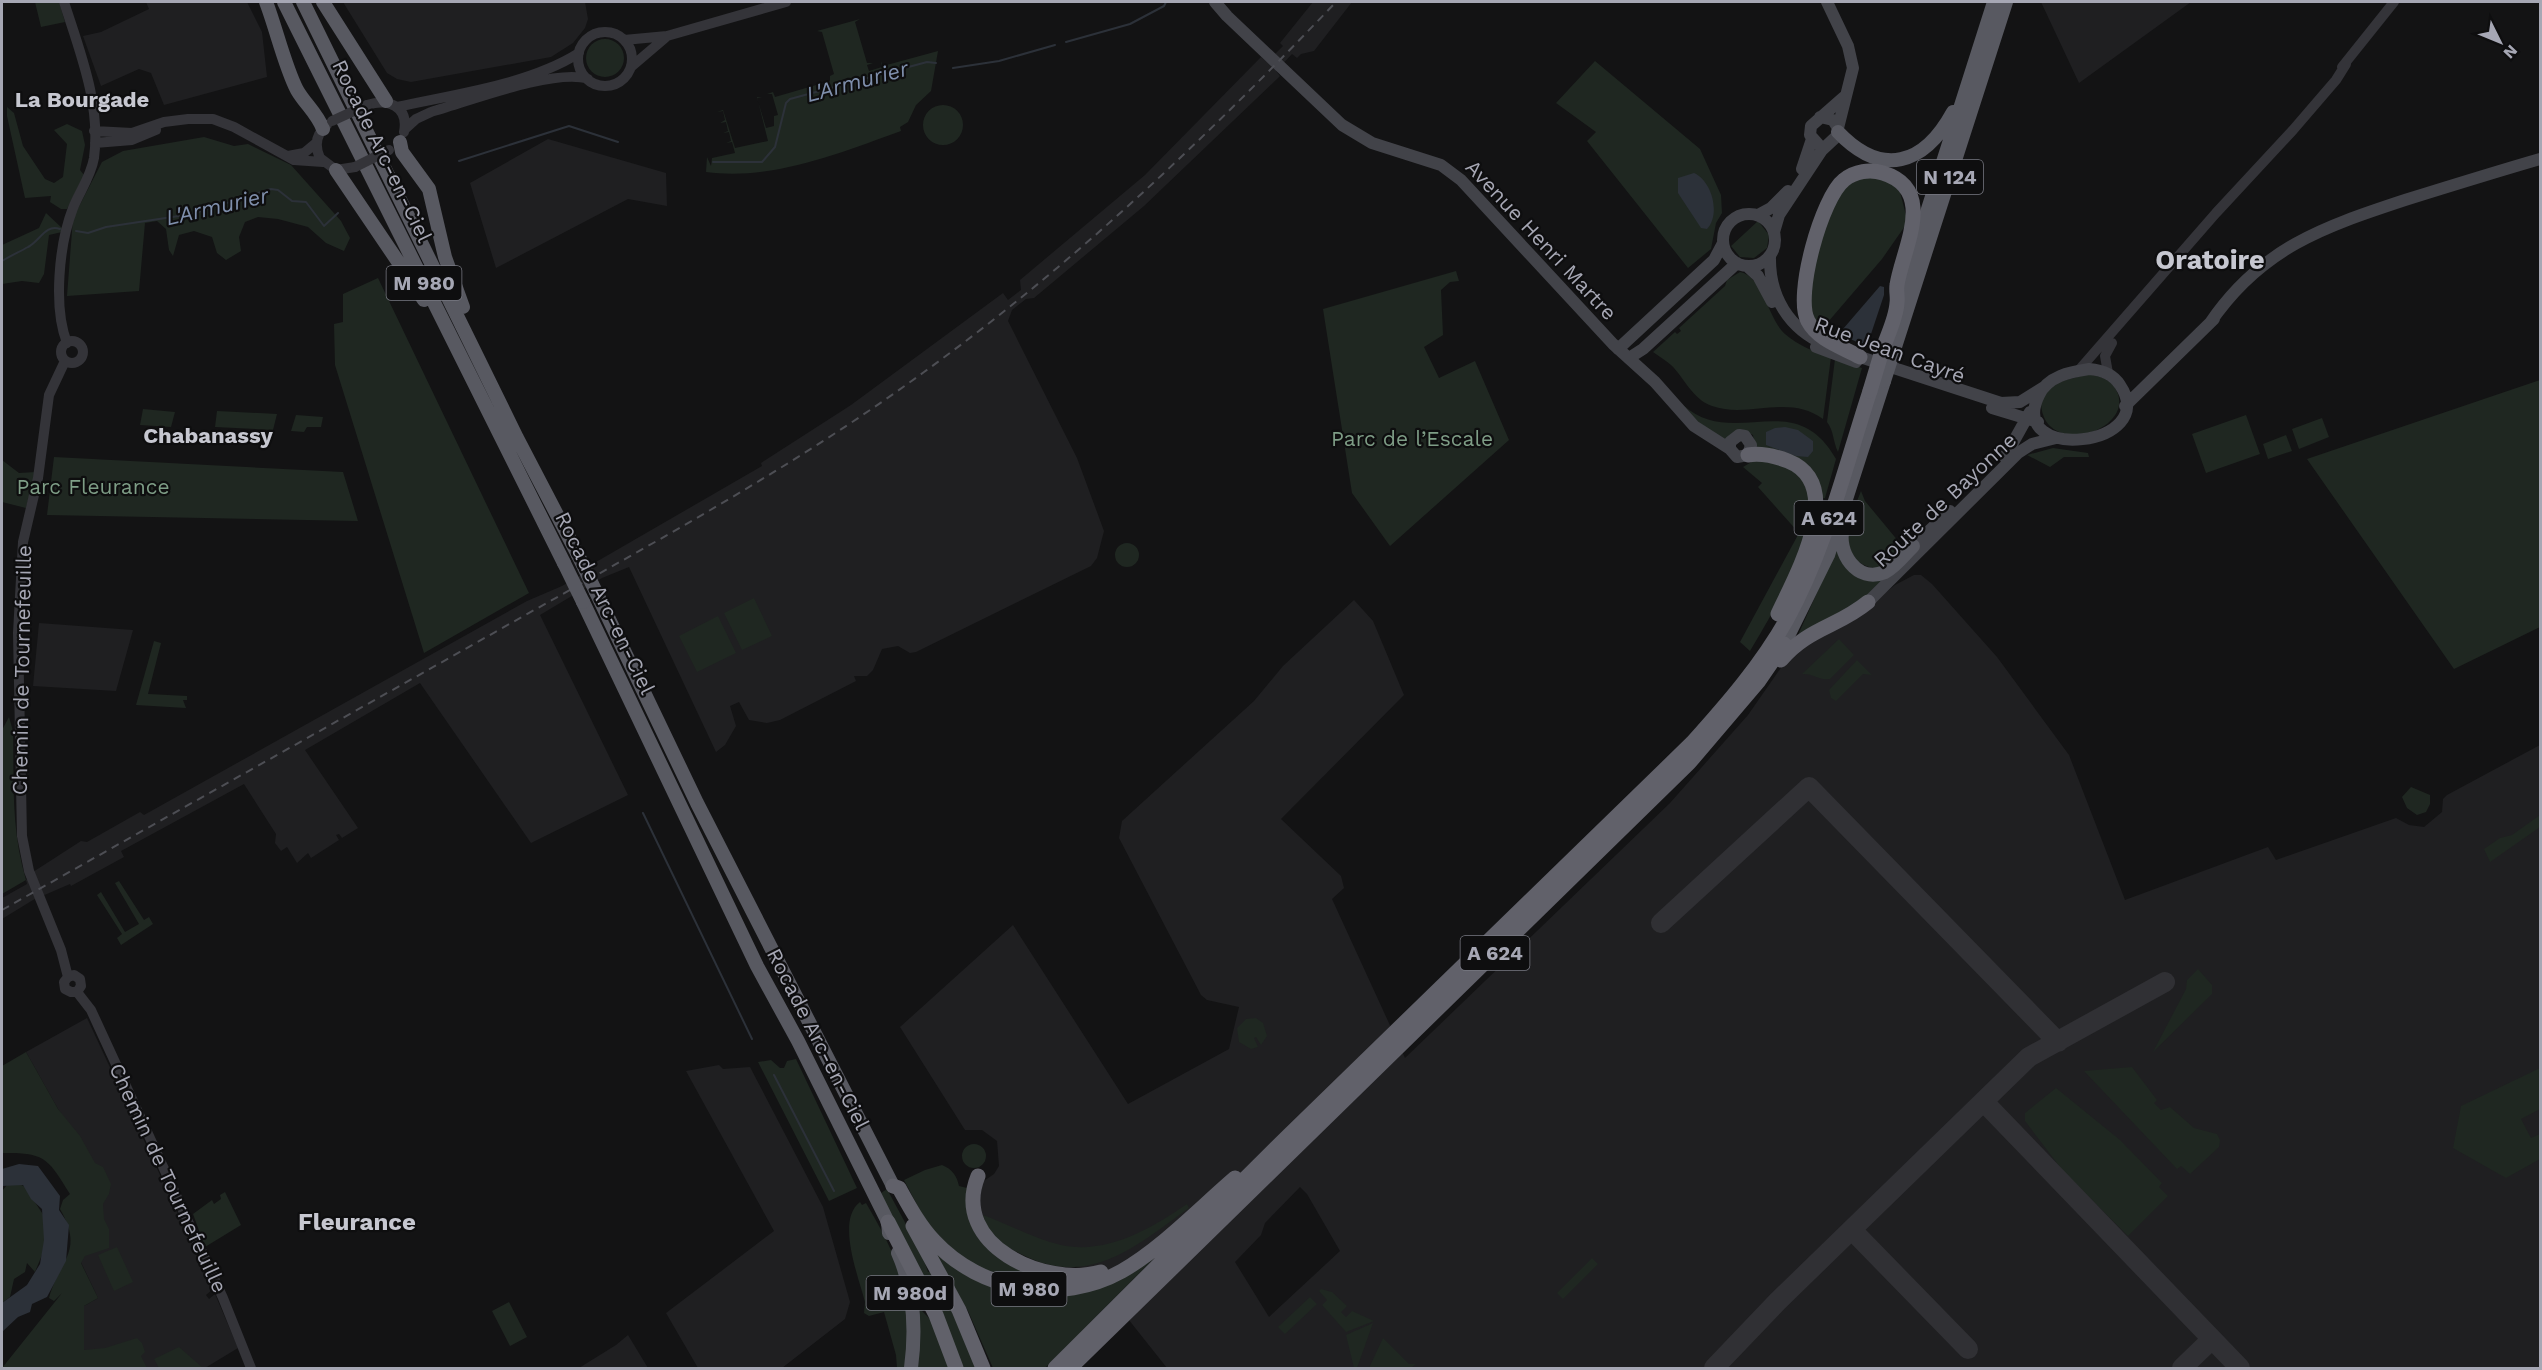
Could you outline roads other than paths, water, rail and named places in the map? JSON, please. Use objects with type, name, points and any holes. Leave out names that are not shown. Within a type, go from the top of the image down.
[{"type":"highway","points":[[266,2],[294,82],[317,116],[328,125]]},
{"type":"highway","name":"Rocade Arc-en-Ciel","points":[[284,2],[564,563],[757,966],[798,1041],[888,1222]]},
{"type":"highway","name":"Rocade Arc-en-Ciel","points":[[303,2],[578,555],[697,803],[890,1179]]},
{"type":"highway","points":[[323,2],[391,104]]},
{"type":"highway","name":"N 124","points":[[1898,305],[1994,2]]},
{"type":"highway","name":"N 124","points":[[1779,642],[1819,576],[1845,506],[1884,381],[1888,352],[2006,2]]},
{"type":"highway","points":[[1838,130],[1857,150],[1869,155],[1885,160],[1908,158],[1933,142],[1964,92]]},
{"type":"highway","points":[[398,140],[406,159],[429,189],[445,256],[457,292],[525,440],[523,448]]},
{"type":"highway","points":[[336,170],[411,280],[455,355],[461,360]]},
{"type":"highway","points":[[1860,357],[1819,334],[1808,321],[1803,303],[1806,276],[1828,201],[1840,184],[1858,173],[1875,171],[1891,176],[1904,187],[1911,200],[1913,227],[1897,286],[1898,305]]},
{"type":"highway","name":"A 624","points":[[1070,1368],[1712,739],[1758,682],[1779,642],[1819,548],[1870,391],[1888,352],[1898,305]]},
{"type":"highway","points":[[1748,455],[1758,454],[1795,464],[1808,476],[1816,495],[1814,524],[1804,556],[1774,621],[1779,642]]},
{"type":"highway","points":[[1845,506],[1841,547],[1846,558],[1856,568],[1868,573],[1883,573],[1913,546]]},
{"type":"highway","points":[[1712,739],[1738,716],[1792,647],[1812,632],[1842,621],[1868,602]]},
{"type":"highway","name":"A 624","points":[[1055,1368],[1287,1137],[1692,743],[1779,642]]},
{"type":"highway","points":[[978,1176],[973,1209],[981,1233],[1000,1250],[1046,1273],[1069,1276],[1100,1272],[1126,1261],[1186,1220],[1264,1152],[1287,1137]]},
{"type":"highway","name":"M 980","points":[[890,1179],[899,1188],[926,1233],[954,1260],[986,1278],[1034,1290],[1071,1288],[1102,1280],[1140,1259],[1186,1220]]},
{"type":"highway","name":"M 980","points":[[890,1179],[960,1310],[983,1368]]},
{"type":"highway","name":"M 980","points":[[888,1222],[936,1315],[956,1368]]},
{"type":"highway","name":"M 980d","points":[[888,1222],[887,1229],[900,1256],[912,1304],[914,1334],[910,1368]]},
{"type":"highway","points":[[1084,1368],[1166,1276]]},
{"type":"main road","name":"Avenue Henri Martre","points":[[1215,2],[1342,125],[1372,143],[1441,165],[1461,180],[1614,345],[1655,382],[1694,426],[1730,449]]},
{"type":"main road","points":[[1723,243],[1730,258],[1742,265],[1760,264],[1770,256],[1774,249],[1774,232],[1779,215],[1827,145],[1836,139],[1853,68],[1848,46],[1827,2]]},
{"type":"main road","points":[[1758,215],[1779,200],[1806,162],[1812,139],[1810,126],[1835,107],[1849,91]]},
{"type":"main road","points":[[1820,117],[1829,118],[1838,130]]},
{"type":"main road","points":[[1812,139],[1821,145],[1827,145]]},
{"type":"main road","points":[[2125,406],[2181,354],[2277,255],[2306,236],[2339,223],[2541,159]]},
{"type":"main road","points":[[2472,180],[2541,165]]},
{"type":"main road","points":[[1614,345],[1688,285],[1714,260],[1723,243],[1726,227],[1731,220],[1748,214],[1758,215],[1765,219],[1774,232]]},
{"type":"main road","name":"Rue Jean Cayré","points":[[1770,256],[1773,289],[1789,319],[1815,340],[1984,402]]},
{"type":"main road","points":[[1629,358],[1643,349],[1742,265]]},
{"type":"main road","name":"Rue Jean Cayré","points":[[1742,265],[1758,276],[1787,327],[1802,340],[1853,361],[1984,402]]},
{"type":"main road","points":[[1629,358],[1637,343],[1676,305],[1688,285]]},
{"type":"main road","points":[[1984,402],[2001,404],[2020,402],[2059,376],[2079,370],[2094,370],[2132,384],[2153,378]]},
{"type":"main road","points":[[1984,402],[2032,421],[2056,438],[2079,441],[2108,432],[2121,419],[2125,406],[2123,392],[2112,377]]},
{"type":"main road","points":[[2032,421],[2035,407],[2044,387]]},
{"type":"main road","points":[[2001,410],[2011,420],[2015,443]]},
{"type":"main road","name":"Route de Bayonne","points":[[1913,546],[2004,458],[2032,421]]},
{"type":"main road","points":[[1738,435],[1745,436],[1751,445],[1748,455],[1737,457],[1730,449],[1732,439],[1738,435]]},
{"type":"main road","name":"Route de Bayonne","points":[[1868,602],[2022,449],[2039,441],[2056,438]]},
{"type":"street","points":[[64,2],[88,75],[95,143],[91,172],[70,219],[63,256],[59,320],[66,343],[61,352],[65,361],[75,363],[81,359],[83,353],[79,344],[66,343]]},
{"type":"street","points":[[624,40],[667,36],[786,2]]},
{"type":"street","points":[[2079,370],[2276,146],[2332,75],[2346,64],[2361,41],[2394,2]]},
{"type":"street","points":[[2355,53],[2368,43],[2403,2]]},
{"type":"street","points":[[588,79],[580,67],[579,53],[586,40],[596,34],[608,32],[624,40],[631,50],[631,67]]},
{"type":"street","points":[[94,131],[132,133],[164,122],[213,119],[294,160],[323,162],[336,170],[355,167],[398,140],[416,119],[431,112],[525,85],[573,75],[603,85],[615,84],[667,36]]},
{"type":"street","points":[[286,156],[304,153],[316,143],[328,125],[367,105],[432,102],[540,71],[579,53]]},
{"type":"street","points":[[391,104],[403,115],[398,140]]},
{"type":"street","points":[[95,143],[132,140],[153,131],[177,125],[225,124]]},
{"type":"street","points":[[316,143],[323,162]]},
{"type":"street","points":[[2112,377],[2105,356],[2110,345],[2204,236],[2246,181]]},
{"type":"street","name":"Chemin de Tournefeuille","points":[[65,361],[49,395],[40,471],[23,542],[19,575],[22,836],[29,871],[61,950],[68,977],[74,975],[80,979],[81,986],[77,992],[91,1010],[223,1298],[251,1368]]},
{"type":"waterway","name":"L'Armurier","points":[[1066,42],[1130,24],[1164,6],[1166,2]]},
{"type":"waterway","name":"L'Armurier","points":[[953,68],[999,61],[1055,45]]},
{"type":"waterway","name":"L'Armurier","points":[[713,162],[762,162],[775,147],[786,103],[790,99],[927,62],[936,63]]},
{"type":"waterway","name":"L'Armurier","points":[[459,161],[569,126],[618,142]]},
{"type":"waterway","name":"L'Armurier","points":[[76,231],[88,233],[106,227],[192,214],[271,189],[278,190],[292,201],[306,202],[324,226],[338,213]]},
{"type":"waterway","name":"L'Armurier","points":[[2,261],[32,244],[46,231],[60,229]]},
{"type":"waterway","points":[[643,813],[752,1039]]},
{"type":"waterway","points":[[774,1075],[834,1191]]},
{"type":"railway","points":[[2,910],[670,533],[774,472],[875,407],[980,330],[1087,242],[1239,101],[1336,2]]},
{"type":"district","name":"La Bourgade","points":[[82,99]]},
{"type":"district","name":"Oratoire","points":[[2210,260]]},
{"type":"district","name":"Chabanassy","points":[[208,435]]},
{"type":"district","name":"Fleurance","points":[[357,1222]]},
{"type":"park label","name":"Parc de l’Escale","points":[[1412,439]]},
{"type":"park label","name":"Parc Fleurance","points":[[93,487]]}]
